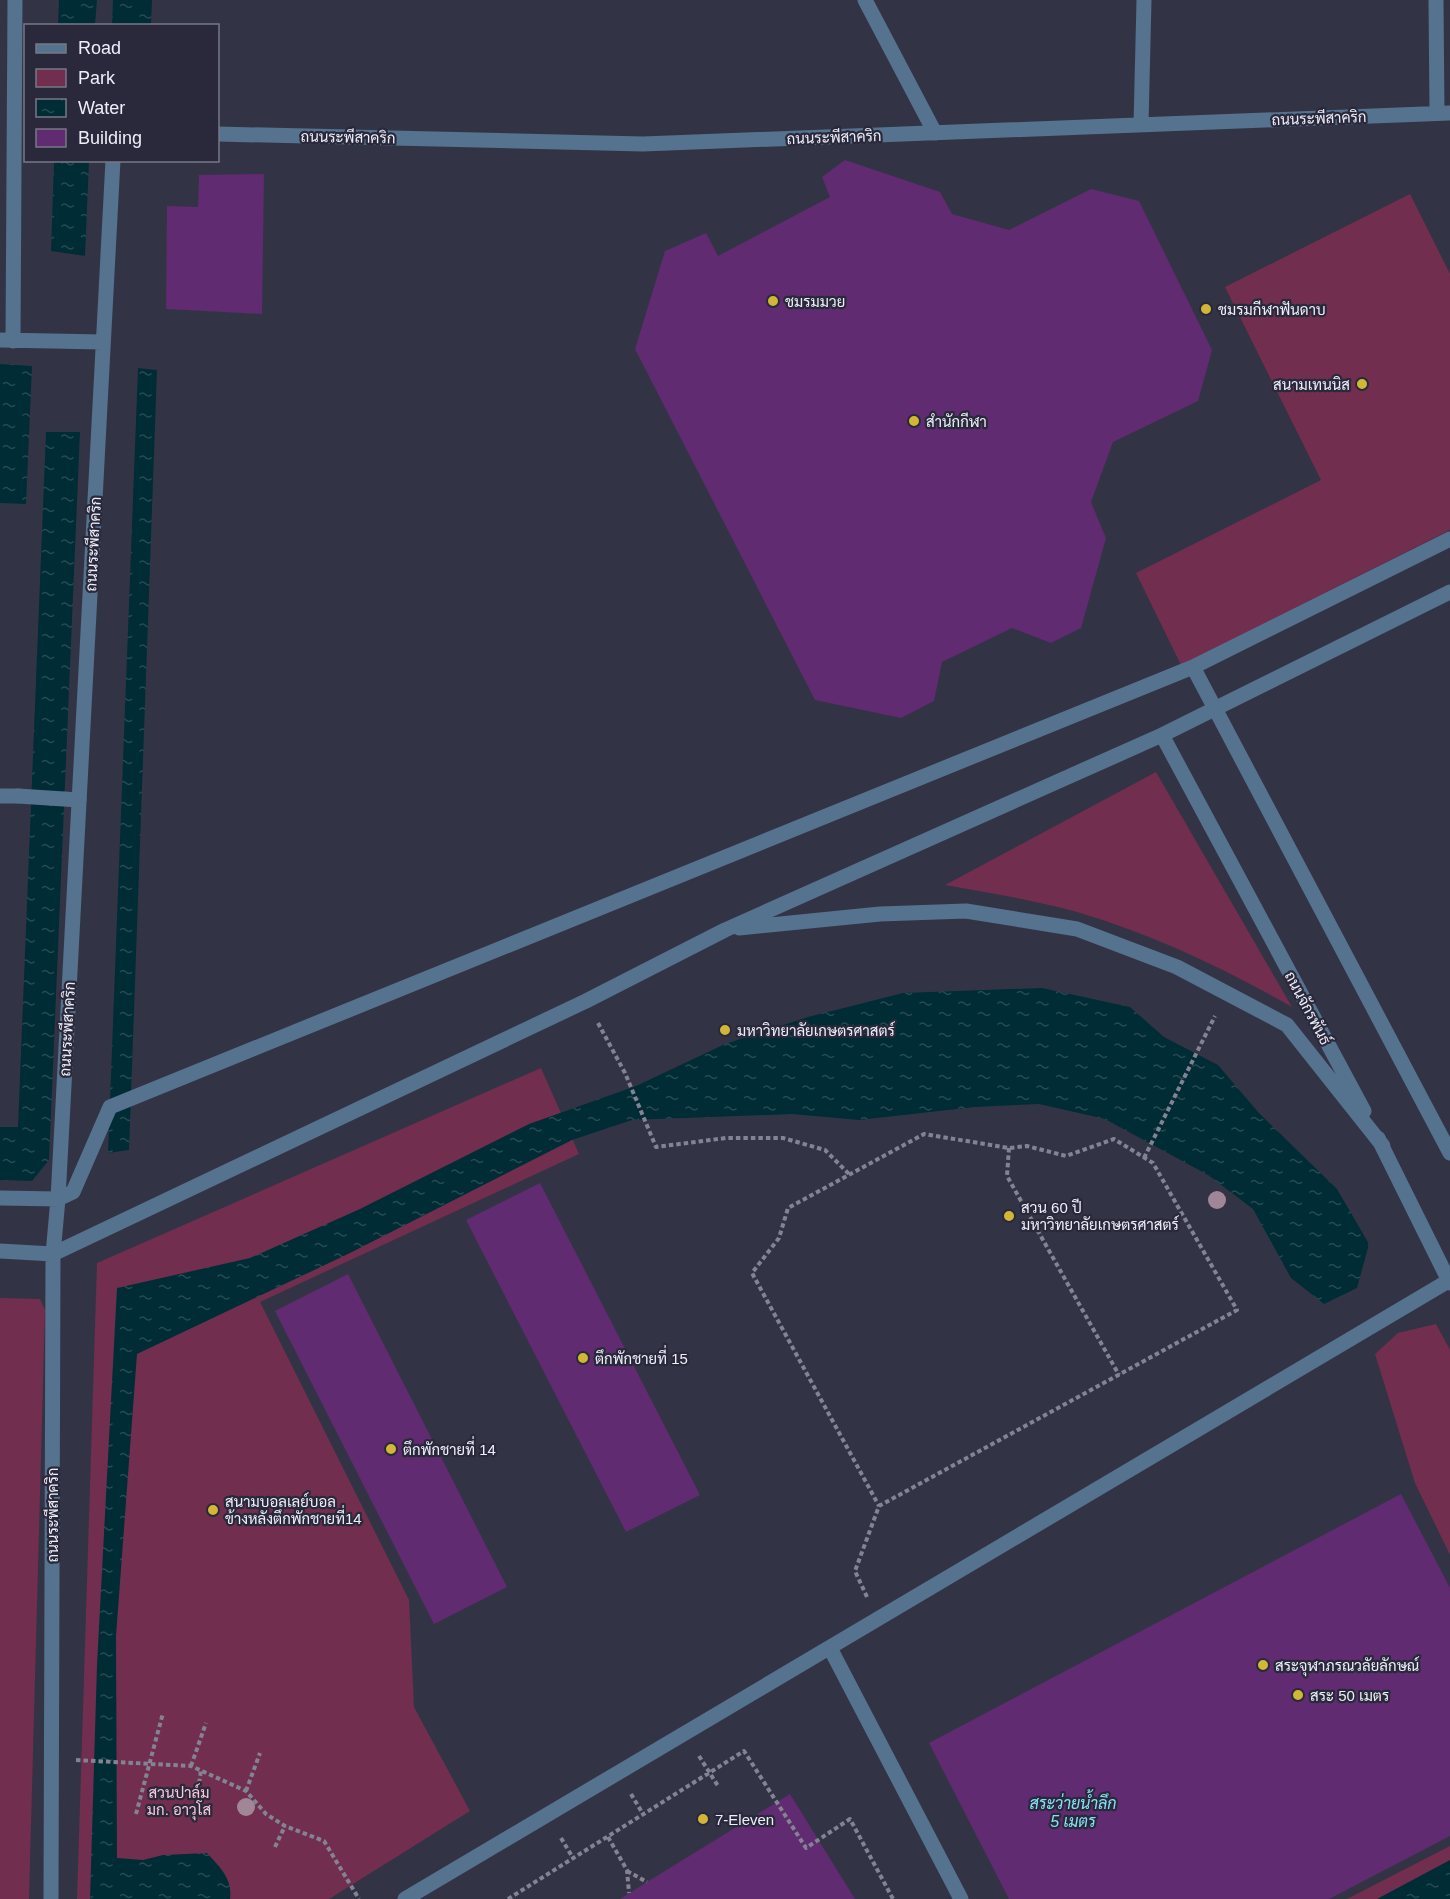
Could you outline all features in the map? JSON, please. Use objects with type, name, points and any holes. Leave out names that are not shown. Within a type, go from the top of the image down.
[{"type":"street","points":[[15,0],[7,340],[103,342]]},
{"type":"street","points":[[865,0],[935,133]]},
{"type":"street","points":[[1141,125],[1144,0]]},
{"type":"street","points":[[1436,0],[1443,113]]},
{"type":"street","name":"ถนนระพีสาคริก","points":[[219,134],[643,144],[1443,113]]},
{"type":"street","name":"ถนนระพีสาคริก","points":[[51,1899],[53,1254],[58,1199],[73,799],[103,342],[112,162]]},
{"type":"street","points":[[0,1198],[58,1199],[73,1192],[110,1107],[1193,667],[1450,538]]},
{"type":"street","points":[[0,1251],[53,1254],[586,1001],[725,930],[1216,710],[1450,592]]},
{"type":"street","points":[[1193,667],[1449,1149]]},
{"type":"street","name":"ถนนจักรพันธ์","points":[[1162,735],[1383,1146],[1450,1281]]},
{"type":"street","points":[[0,796],[73,799]]},
{"type":"street","points":[[725,930],[880,914],[966,911],[1077,930],[1177,967],[1287,1025],[1383,1146]]},
{"type":"street","points":[[405,1899],[1450,1281]]},
{"type":"street","points":[[830,1648],[961,1899]]},
{"type":"path","points":[[586,1001],[625,1073],[656,1147],[726,1138],[783,1138],[825,1150],[849,1174]]},
{"type":"path","points":[[1144,1158],[1201,1045]]},
{"type":"path","points":[[878,1620],[855,1570],[879,1506],[1237,1310],[1153,1163],[1114,1138],[1066,1156],[1027,1146],[1009,1148],[924,1134],[788,1208],[779,1238],[752,1273],[879,1506]]},
{"type":"path","points":[[1009,1148],[1007,1176],[1119,1375]]},
{"type":"path","points":[[136,1814],[163,1713]]},
{"type":"path","points":[[191,1766],[206,1723]]},
{"type":"path","points":[[508,1899],[744,1751],[806,1848],[850,1819],[893,1899]]},
{"type":"path","points":[[246,1791],[260,1753]]},
{"type":"path","points":[[89,1762],[121,1761],[191,1766],[246,1791],[266,1814],[285,1826],[324,1841],[359,1899]]},
{"type":"path","points":[[195,1813],[201,1770]]},
{"type":"path","points":[[710,1772],[718,1786]]},
{"type":"path","points":[[275,1847],[285,1826]]},
{"type":"path","points":[[608,1837],[627,1870],[629,1893]]},
{"type":"path","points":[[627,1870],[647,1882]]},
{"type":"green space","name":"สนามเทนนิส","points":[[1410,194],[1450,274],[1450,530],[1181,665],[1136,573],[1321,480],[1225,287]]},
{"type":"green space","points":[[1156,772],[1292,1007],[1238,977],[1125,928],[1051,905],[945,885]]},
{"type":"green space","name":"สวนปาล์ม มก. อาวุโส","points":[[541,1068],[579,1154],[260,1302],[409,1600],[414,1707],[470,1811],[329,1899],[77,1899],[97,1263]]},
{"type":"green space","points":[[0,1298],[40,1299],[45,1310],[29,1899],[0,1899]]},
{"type":"green space","points":[[1436,1324],[1450,1350],[1450,1555],[1415,1483],[1375,1354],[1398,1333]]},
{"type":"green space","points":[[1450,1846],[1450,1899],[1347,1899]]},
{"type":"water","points":[[59,0],[97,0],[95,24],[58,24]]},
{"type":"water","points":[[113,0],[152,0],[151,24],[112,24]]},
{"type":"water","points":[[54,162],[89,162],[85,256],[51,251]]},
{"type":"water","points":[[0,364],[32,366],[26,504],[0,503]]},
{"type":"water","points":[[138,368],[157,370],[129,1150],[108,1153]]},
{"type":"water","points":[[46,432],[80,432],[49,1160],[32,1181],[0,1180],[0,1127],[18,1127]]},
{"type":"water","points":[[1042,988],[1130,1007],[1164,1037],[1218,1065],[1259,1113],[1337,1189],[1369,1244],[1357,1288],[1324,1304],[1291,1278],[1253,1209],[1208,1175],[1105,1119],[1039,1104],[975,1107],[859,1120],[792,1114],[632,1120],[572,1140],[348,1254],[137,1354],[116,1636],[117,1858],[143,1860],[163,1855],[207,1853],[227,1879],[230,1899],[90,1899],[97,1665],[117,1288],[250,1258],[360,1209],[529,1124],[636,1086],[725,1044],[808,1017],[903,993]]},
{"type":"water","points":[[1450,1860],[1450,1899],[1377,1899]]},
{"type":"building","name":"สำนักกีฬา","points":[[845,160],[940,192],[952,214],[1009,230],[1091,189],[1139,201],[1212,350],[1198,401],[1113,442],[1091,502],[1106,538],[1081,628],[1051,643],[1012,628],[942,662],[934,701],[901,718],[815,700],[635,349],[665,251],[706,233],[718,256],[830,197],[822,177]]},
{"type":"building","points":[[264,174],[262,314],[166,309],[167,206],[198,207],[199,175]]},
{"type":"building","name":"ตึกพักชายที่ 15","points":[[540,1183],[700,1495],[626,1532],[466,1220]]},
{"type":"building","name":"ตึกพักชายที่ 14","points":[[348,1274],[507,1587],[434,1624],[275,1311]]},
{"type":"building","name":"สระจุฬาภรณวลัยลักษณ์","points":[[1401,1494],[1450,1588],[1450,1836],[1329,1899],[1009,1899],[929,1743]]},
{"type":"building","points":[[790,1794],[855,1899],[620,1899],[647,1882]]},
{"type":"place","name":"ชมรมมวย","points":[[773,301]]},
{"type":"place","name":"ชมรมกีฬาฟันดาบ","points":[[1206,309]]},
{"type":"place","name":"สนามเทนนิส","points":[[1362,384]]},
{"type":"place","name":"สำนักกีฬา","points":[[914,421]]},
{"type":"place","name":"มหาวิทยาลัยเกษตรศาสตร์","points":[[725,1030]]},
{"type":"place","name":"สวน 60 ปี มหาวิทยาลัยเกษตรศาสตร์","points":[[1009,1216]]},
{"type":"place","name":"ตึกพักชายที่ 15","points":[[583,1358]]},
{"type":"place","name":"ตึกพักชายที่ 14","points":[[391,1449]]},
{"type":"place","name":"สนามบอลเลย์บอล ข้างหลังตึกพักชายที่14","points":[[213,1510]]},
{"type":"place","name":"สระจุฬาภรณวลัยลักษณ์","points":[[1263,1665]]},
{"type":"place","name":"สระ 50 เมตร","points":[[1298,1695]]},
{"type":"place","name":"7-Eleven","points":[[703,1819]]},
{"type":"water label","name":"สระว่ายน้ำลึก 5 เมตร","points":[[1073,1812]]}]
